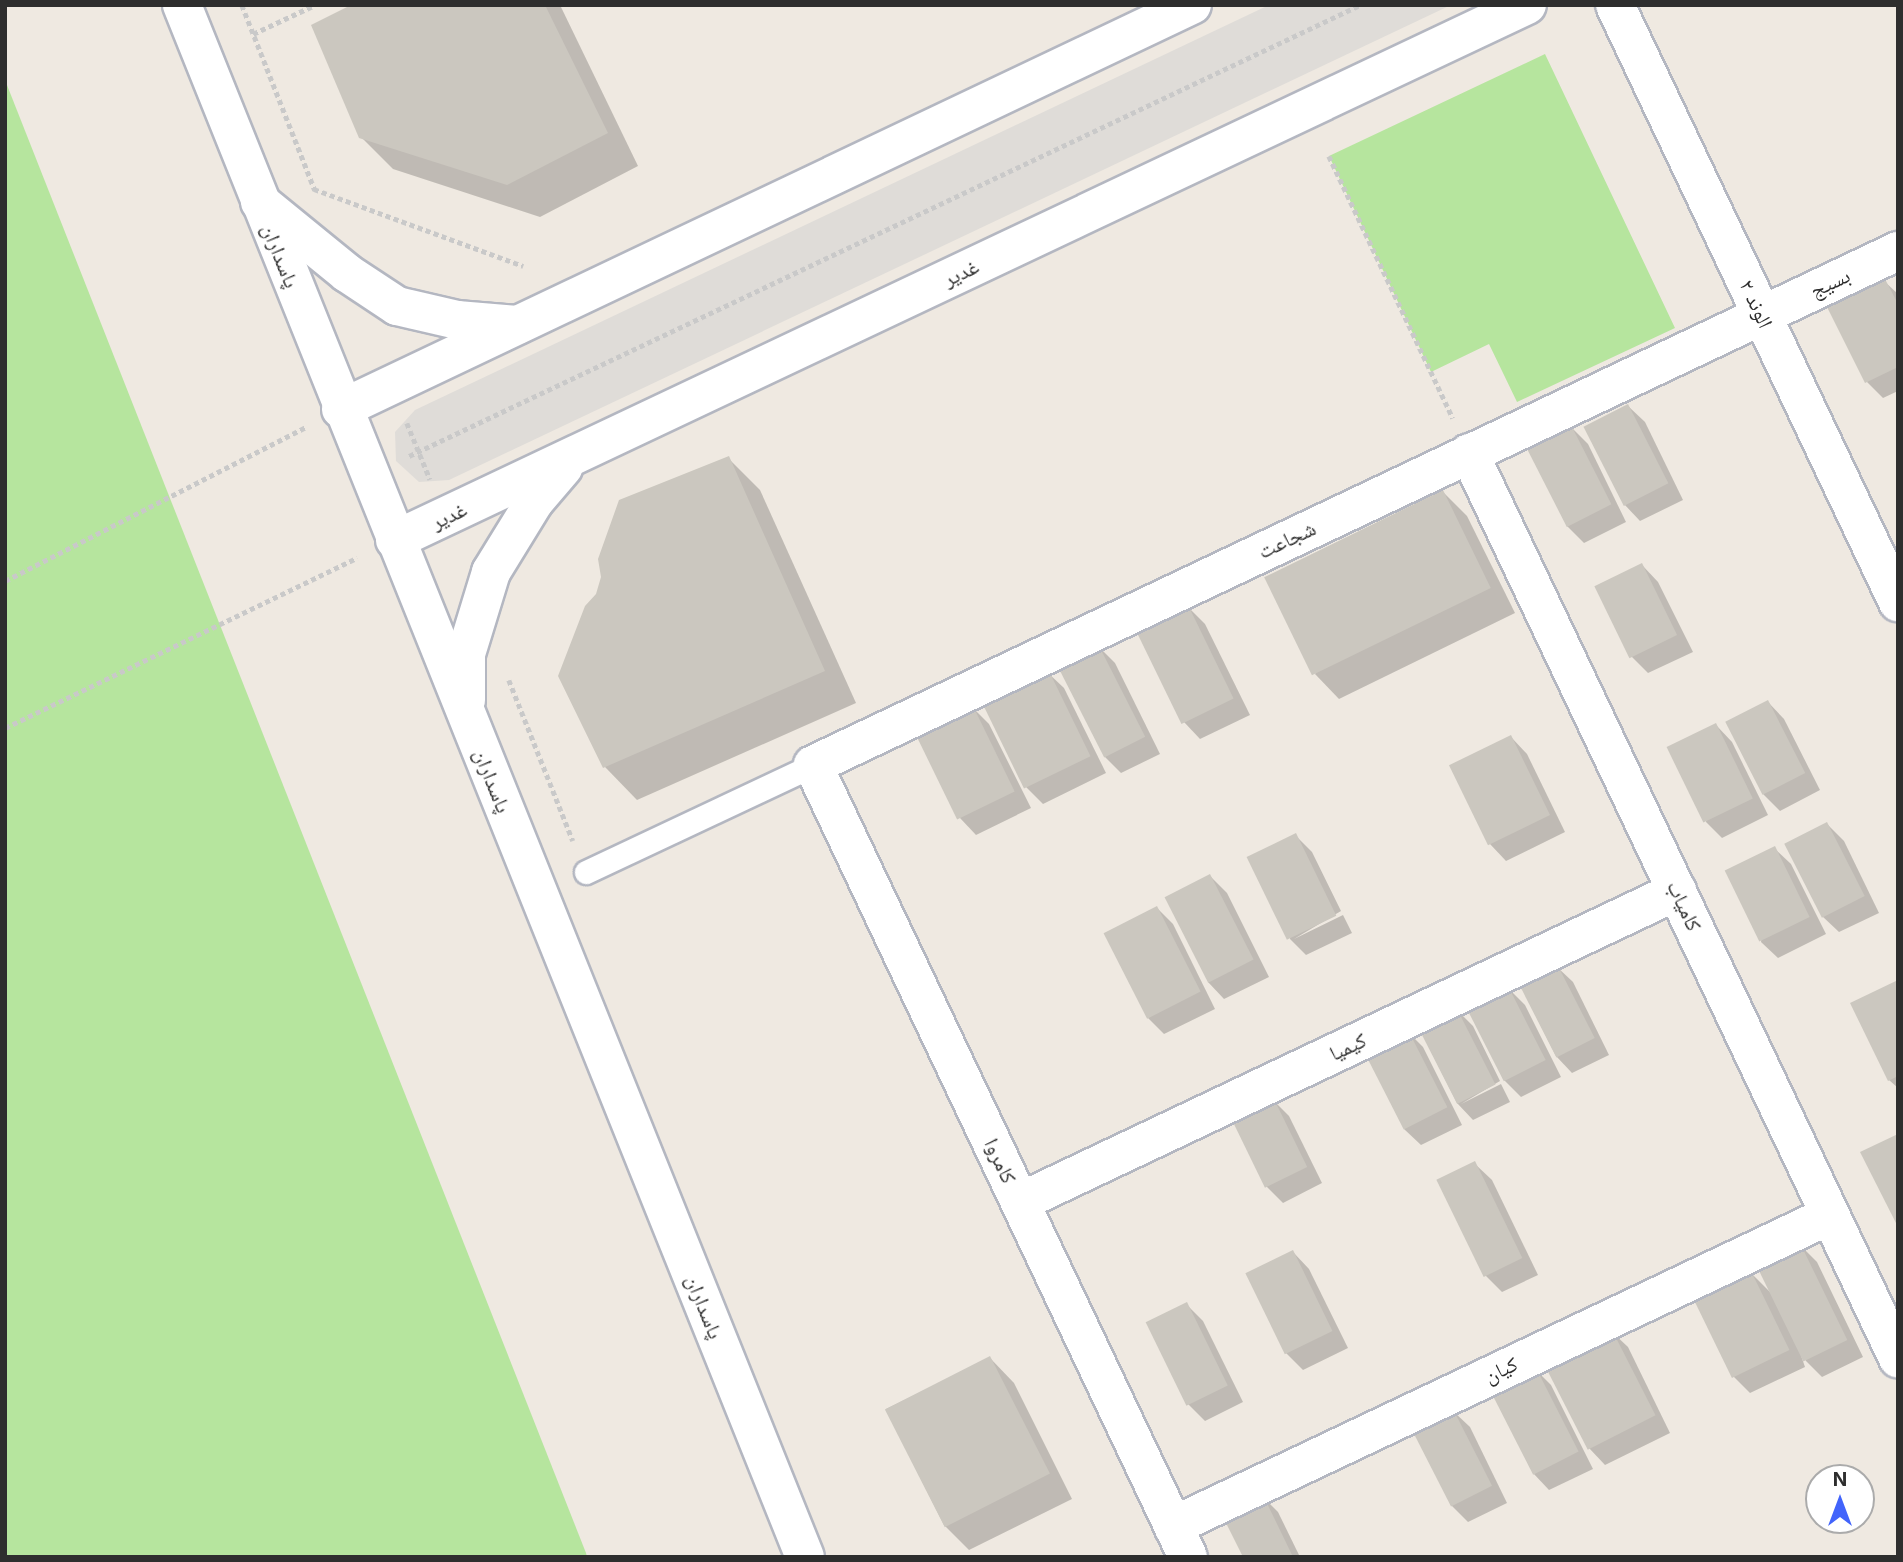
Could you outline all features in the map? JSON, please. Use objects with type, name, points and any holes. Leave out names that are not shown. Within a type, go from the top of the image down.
[{"type":"street","name":"پاسداران","points":[[182,5],[257,200],[805,1557]]},
{"type":"street","points":[[341,409],[1192,5]]},
{"type":"street","name":"غدیر","points":[[395,540],[1527,5]]},
{"type":"street","name":"الوند ۲","points":[[1615,5],[1898,602]]},
{"type":"street","points":[[257,200],[348,273],[397,306],[457,320],[519,325]]},
{"type":"street","name":"بسیج","points":[[1762,315],[1898,251]]},
{"type":"street","name":"شجاعت","points":[[813,765],[1762,315]]},
{"type":"street","name":"کامیاب","points":[[1469,453],[1898,1358]]},
{"type":"street","points":[[466,716],[466,654],[491,572],[534,502],[572,458]]},
{"type":"street","name":"کامروا","points":[[813,765],[1180,1541]]},
{"type":"street","name":"کیمیا","points":[[1020,1202],[1677,891]]},
{"type":"street","name":"کیان","points":[[1180,1541],[1830,1215]]},
{"type":"lane","points":[[586,872],[813,765]]},
{"type":"path","points":[[242,5],[314,189],[523,265]]},
{"type":"path","points":[[253,34],[315,5]]},
{"type":"path","points":[[370,477],[1360,5]]},
{"type":"path","points":[[1329,156],[1469,453]]},
{"type":"path","points":[[5,581],[341,409]]},
{"type":"path","points":[[5,728],[395,540]]},
{"type":"green space","points":[[1545,54],[1675,328],[1517,402],[1489,344],[1431,372],[1329,156]]},
{"type":"green space","points":[[5,80],[586,1553],[587,1557],[5,1557]]},
{"type":"shaded area","points":[[1269,5],[1451,5],[449,480],[419,482],[396,461],[395,432],[415,410]]},
{"type":"building","points":[[351,5],[545,5],[608,133],[507,185],[359,138],[311,25]]},
{"type":"building","points":[[1885,279],[1898,304],[1898,367],[1865,383],[1827,307]]},
{"type":"building","points":[[1628,404],[1668,483],[1624,506],[1583,427]]},
{"type":"building","points":[[1571,425],[1611,504],[1567,527],[1526,448]]},
{"type":"building","points":[[729,456],[825,671],[603,768],[558,676],[585,606],[596,594],[601,577],[598,559],[619,500]]},
{"type":"building","points":[[1443,490],[1491,588],[1312,675],[1264,577]]},
{"type":"building","points":[[1642,563],[1677,635],[1629,658],[1594,586]]},
{"type":"building","points":[[1188,605],[1234,698],[1181,724],[1136,630]]},
{"type":"building","points":[[1098,644],[1145,737],[1104,758],[1057,665]]},
{"type":"building","points":[[1048,669],[1091,756],[1024,789],[981,701]]},
{"type":"building","points":[[1768,700],[1805,773],[1762,795],[1725,722]]},
{"type":"building","points":[[973,706],[1015,791],[957,819],[915,734]]},
{"type":"building","points":[[1716,723],[1753,798],[1703,823],[1667,747]]},
{"type":"building","points":[[1511,735],[1550,815],[1488,845],[1449,765]]},
{"type":"building","points":[[1827,822],[1865,896],[1822,918],[1784,844]]},
{"type":"building","points":[[1296,833],[1336,916],[1287,940],[1247,857]]},
{"type":"building","points":[[1775,846],[1810,917],[1759,942],[1725,871]]},
{"type":"building","points":[[1210,874],[1254,960],[1208,983],[1165,897]]},
{"type":"building","points":[[1157,906],[1201,992],[1147,1019],[1104,933]]},
{"type":"building","points":[[1557,964],[1595,1038],[1556,1057],[1519,984]]},
{"type":"building","points":[[1898,980],[1898,1076],[1888,1081],[1850,1003]]},
{"type":"building","points":[[1508,986],[1546,1060],[1504,1081],[1466,1007]]},
{"type":"building","points":[[1456,1007],[1495,1085],[1457,1104],[1418,1027]]},
{"type":"building","points":[[1407,1028],[1447,1107],[1404,1130],[1363,1050]]},
{"type":"building","points":[[1273,1097],[1307,1167],[1265,1188],[1231,1118]]},
{"type":"building","points":[[1898,1134],[1898,1227],[1860,1152]]},
{"type":"building","points":[[1475,1161],[1522,1258],[1484,1277],[1436,1180]]},
{"type":"building","points":[[1800,1243],[1847,1340],[1803,1362],[1756,1264]]},
{"type":"building","points":[[1293,1250],[1332,1331],[1285,1354],[1245,1273]]},
{"type":"building","points":[[1750,1269],[1789,1350],[1732,1378],[1692,1297]]},
{"type":"building","points":[[1187,1302],[1228,1386],[1186,1406],[1146,1322]]},
{"type":"building","points":[[1611,1328],[1655,1415],[1588,1450],[1543,1363]]},
{"type":"building","points":[[990,1356],[1050,1474],[945,1527],[885,1410]]},
{"type":"building","points":[[1535,1366],[1579,1452],[1533,1475],[1490,1389]]},
{"type":"building","points":[[1453,1409],[1492,1486],[1451,1507],[1412,1430]]},
{"type":"building","points":[[1262,1493],[1293,1557],[1243,1557],[1221,1513]]}]
